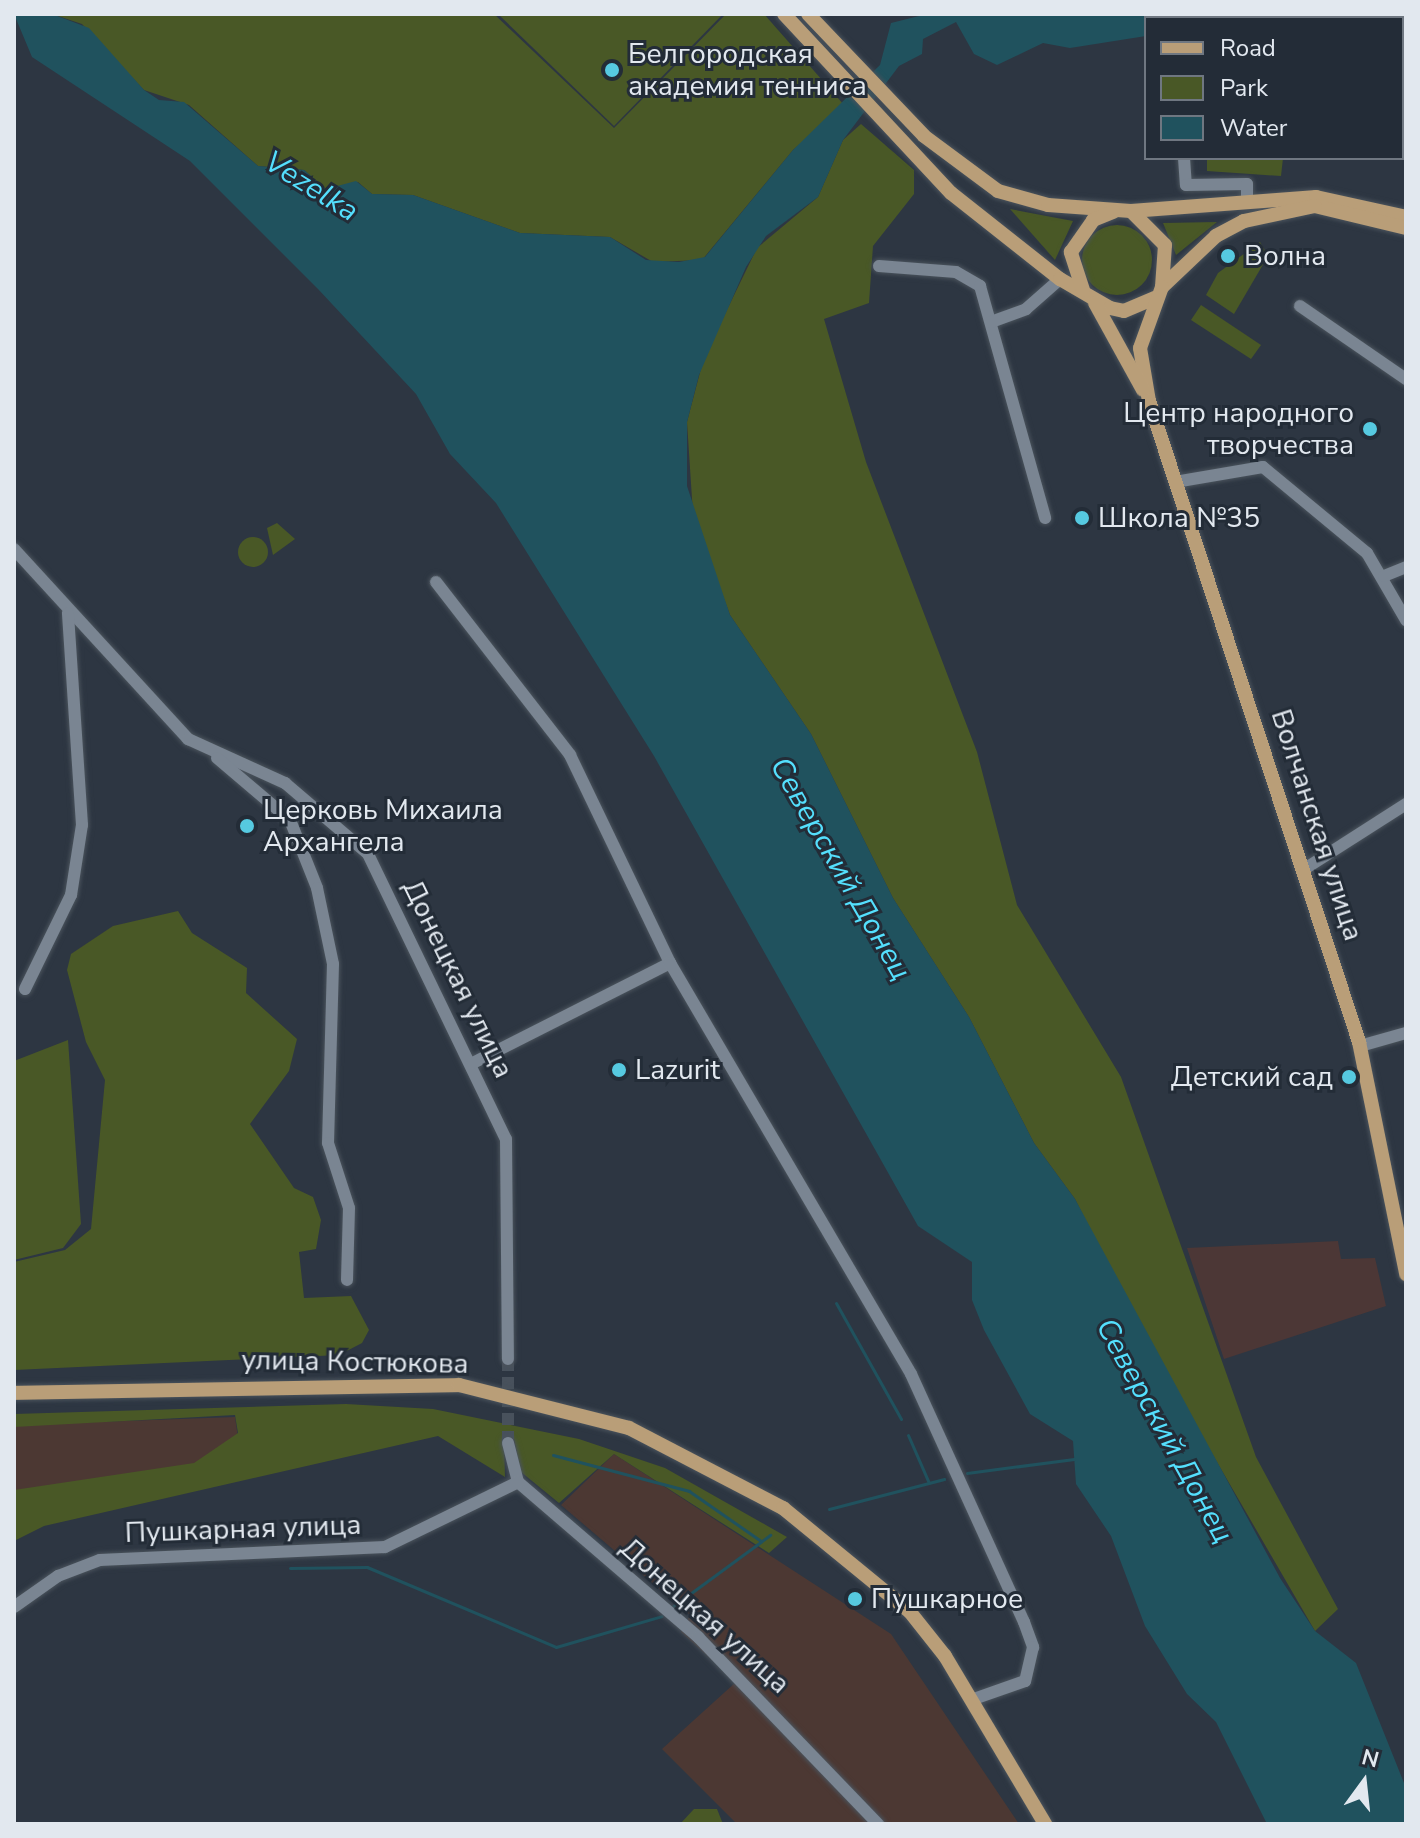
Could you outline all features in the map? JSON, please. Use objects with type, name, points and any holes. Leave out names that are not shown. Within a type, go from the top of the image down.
[{"type":"main road","points":[[784,14],[951,193],[1060,279],[1092,300],[1124,311],[1159,292],[1216,236],[1244,221],[1315,206],[1406,228]]},
{"type":"main road","points":[[810,17],[924,136],[998,191],[1124,211],[1165,245],[1159,292],[1140,348],[1149,401]]},
{"type":"main road","points":[[1060,279],[1071,252],[1093,220],[1124,211],[1316,197],[1406,217]]},
{"type":"main road","points":[[1071,252],[1073,277],[1092,300],[1149,401]]},
{"type":"main road","name":"Волчанская улица","points":[[1149,401],[1306,868],[1360,1046],[1406,1274]]},
{"type":"main road","name":"улица Костюкова","points":[[14,1393],[459,1385],[629,1428],[751,1488],[829,1541],[910,1612],[971,1700],[1045,1824]]},
{"type":"street","points":[[1184,160],[1186,185],[1247,184],[1247,202]]},
{"type":"street","points":[[879,266],[972,276],[991,322],[1045,518]]},
{"type":"street","points":[[991,322],[1026,309],[1060,279]]},
{"type":"street","points":[[1300,306],[1406,379]]},
{"type":"street","points":[[1175,482],[1263,467],[1325,512],[1384,576],[1406,620]]},
{"type":"street","name":"Донецкая улица","points":[[14,549],[188,739],[214,754],[285,783],[368,854],[473,1063],[506,1139],[508,1359]]},
{"type":"street","points":[[1384,576],[1406,567]]},
{"type":"street","points":[[436,582],[570,755],[670,963],[911,1374],[1033,1647],[1025,1681],[971,1700]]},
{"type":"street","points":[[25,989],[71,895],[82,825],[76,646],[68,610]]},
{"type":"street","points":[[214,754],[277,803],[317,888],[333,964],[328,1143],[349,1208],[347,1280]]},
{"type":"street","points":[[1306,868],[1406,804]]},
{"type":"street","points":[[473,1063],[670,963]]},
{"type":"street","points":[[1360,1046],[1406,1033]]},
{"type":"street","points":[[508,1443],[518,1482]]},
{"type":"street","name":"Донецкая улица","points":[[518,1482],[698,1637],[878,1824]]},
{"type":"street","name":"Пушкарная улица","points":[[14,1607],[58,1576],[100,1560],[385,1547],[518,1482]]},
{"type":"shaded area","points":[[1338,1241],[1341,1259],[1375,1258],[1386,1306],[1224,1359],[1187,1248]]},
{"type":"shaded area","points":[[235,1417],[238,1438],[219,1461],[14,1499],[14,1425]]},
{"type":"shaded area","points":[[614,1454],[891,1634],[1019,1824],[737,1824],[662,1749],[736,1682],[681,1632],[690,1615],[561,1505]]},
{"type":"green space","points":[[52,14],[494,14],[614,128],[726,14],[764,14],[844,105],[793,150],[702,260],[653,262],[610,237],[520,233],[413,195],[372,194],[358,182],[326,189],[304,170],[258,166],[189,105],[144,90],[82,24]]},
{"type":"green space","name":"Белгородская академия тенниса","points":[[498,14],[723,14],[614,126]]},
{"type":"green space","points":[[861,124],[914,170],[914,194],[873,246],[869,303],[824,319],[866,462],[977,752],[1017,905],[1121,1077],[1256,1457],[1338,1609],[1315,1631],[1142,1333],[1075,1199],[1034,1143],[969,1017],[893,898],[811,734],[730,615],[693,514],[687,422],[704,357],[757,248],[818,197],[843,140]]},
{"type":"green space","points":[[1207,160],[1283,160],[1281,176],[1207,171]]},
{"type":"green space","points":[[1010,209],[1073,221],[1055,260]]},
{"type":"green space","points":[[1217,222],[1176,255],[1163,223]]},
{"type":"green space","points":[[1110,225],[1124,225],[1146,240],[1152,260],[1150,273],[1142,285],[1124,295],[1110,295],[1088,280],[1082,267],[1082,253],[1097,231]]},
{"type":"green space","points":[[1260,242],[1268,256],[1234,314],[1206,295],[1218,273]]},
{"type":"green space","points":[[1201,305],[1261,345],[1251,359],[1191,320]]},
{"type":"green space","points":[[277,523],[295,539],[273,555],[267,528]]},
{"type":"green space","points":[[253,537],[264,541],[268,552],[264,563],[253,567],[242,563],[238,552],[242,541]]},
{"type":"green space","points":[[178,911],[192,933],[247,968],[246,993],[297,1039],[289,1071],[250,1124],[294,1188],[313,1197],[321,1220],[316,1249],[299,1252],[304,1298],[351,1296],[369,1330],[362,1343],[339,1355],[14,1370],[14,1262],[65,1250],[91,1229],[105,1080],[86,1042],[67,970],[71,954],[113,926]]},
{"type":"green space","points":[[68,1040],[81,1224],[63,1248],[14,1260],[14,1061]]},
{"type":"green space","points":[[346,1404],[433,1409],[579,1439],[665,1468],[787,1537],[769,1553],[614,1454],[559,1503],[521,1472],[514,1439],[504,1440],[505,1477],[438,1436],[44,1526],[14,1541],[14,1490],[194,1463],[238,1433],[235,1415],[14,1427],[14,1414]]},
{"type":"green space","points":[[694,1809],[717,1809],[723,1824],[680,1824]]},
{"type":"water","points":[[14,14],[52,14],[89,28],[144,90],[159,100],[184,102],[258,166],[304,170],[326,189],[356,181],[372,194],[413,195],[520,233],[610,237],[646,260],[679,262],[705,257],[793,150],[880,65],[891,23],[927,14],[1228,14],[1144,16],[1144,36],[1070,48],[1043,43],[997,65],[974,54],[956,22],[923,39],[922,54],[899,66],[843,140],[818,197],[766,236],[746,267],[699,375],[687,422],[687,486],[730,615],[811,734],[893,898],[969,1017],[1034,1143],[1075,1199],[1280,1578],[1315,1631],[1356,1663],[1406,1788],[1406,1824],[1267,1824],[1216,1722],[1187,1694],[1145,1626],[1111,1536],[1076,1484],[1073,1441],[1030,1414],[984,1330],[972,1300],[972,1262],[918,1226],[654,756],[496,503],[450,454],[416,394],[318,289],[190,161],[32,57]]},
{"type":"waterway","points":[[836,1303],[901,1419]]},
{"type":"waterway","points":[[908,1435],[929,1483]]},
{"type":"waterway","points":[[553,1455],[689,1491],[761,1541]]},
{"type":"waterway","points":[[967,1473],[1074,1459]]},
{"type":"waterway","points":[[829,1509],[944,1479]]},
{"type":"waterway","points":[[672,1607],[770,1535]]},
{"type":"waterway","points":[[290,1568],[367,1567],[556,1647],[662,1616]]},
{"type":"tunnel","points":[[508,1359],[508,1443]]},
{"type":"place","name":"Белгородская академия тенниса","points":[[612,70]]},
{"type":"place","name":"Волна","points":[[1228,256]]},
{"type":"place","name":"Центр народного творчества","points":[[1370,429]]},
{"type":"place","name":"Школа №35","points":[[1082,518]]},
{"type":"place","name":"Церковь Михаила Архангела","points":[[247,826]]},
{"type":"place","name":"Lazurit","points":[[619,1070]]},
{"type":"place","name":"Детский сад","points":[[1349,1077]]},
{"type":"place","name":"Пушкарное","points":[[855,1599]]},
{"type":"water label","name":"Vezelka","points":[[311,187]]},
{"type":"water label","name":"Северский Донец","points":[[840,869]]},
{"type":"water label","name":"Северский Донец","points":[[1164,1431]]}]
